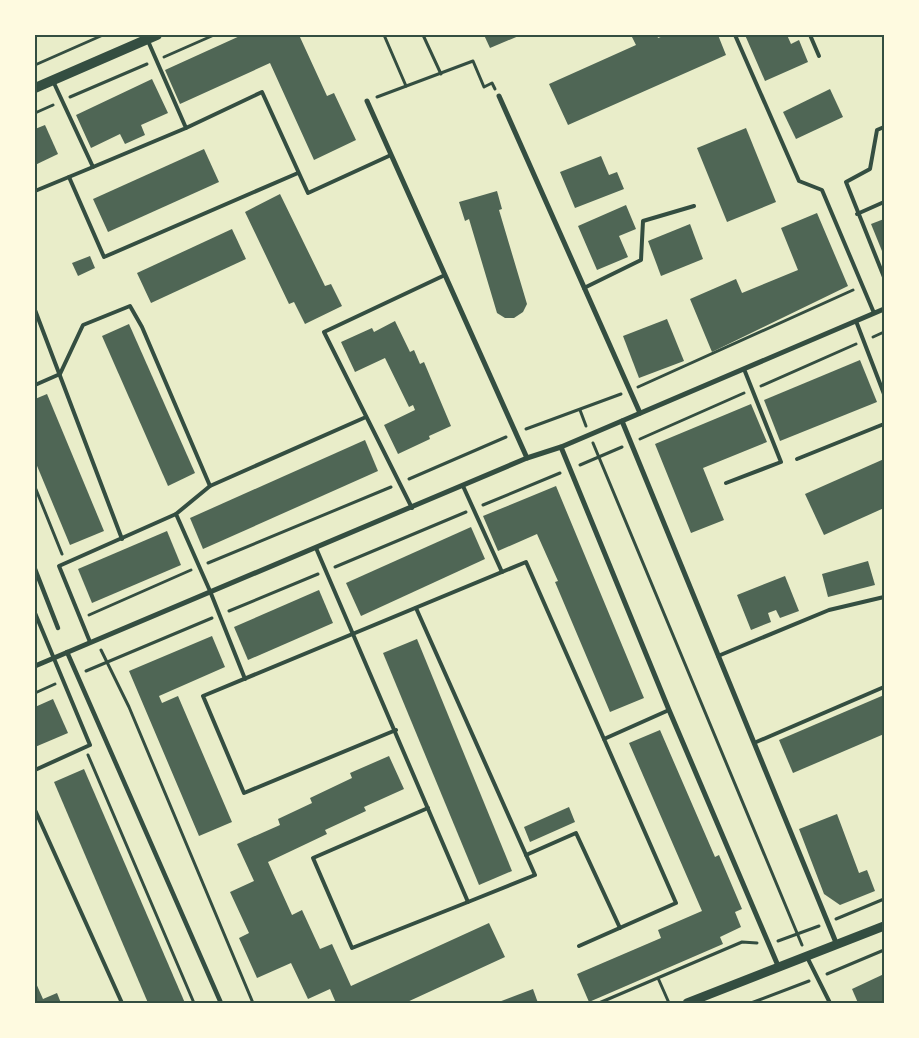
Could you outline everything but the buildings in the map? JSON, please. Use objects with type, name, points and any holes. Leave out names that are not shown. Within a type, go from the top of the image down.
[{"type":"main road","points":[[35,88],[152,37]]},
{"type":"street","points":[[499,96],[640,413]]},
{"type":"street","points":[[367,101],[527,458]]},
{"type":"street","points":[[35,666],[527,458],[561,447],[884,309]]},
{"type":"street","points":[[622,421],[837,945]]},
{"type":"street","points":[[561,447],[669,710],[779,968]]},
{"type":"street","points":[[35,570],[58,628]]},
{"type":"street","points":[[67,652],[221,1003]]},
{"type":"street","points":[[687,1003],[884,926]]},
{"type":"lane","points":[[735,35],[799,181],[822,190],[874,313]]},
{"type":"lane","points":[[810,35],[819,56]]},
{"type":"lane","points":[[152,37],[156,60],[186,128]]},
{"type":"lane","points":[[53,80],[93,167]]},
{"type":"lane","points":[[35,190],[186,128],[262,92],[308,193],[391,155]]},
{"type":"lane","points":[[884,126],[877,130],[870,169],[846,182],[857,214],[884,277]]},
{"type":"lane","points":[[69,177],[104,257],[298,173]]},
{"type":"lane","points":[[857,214],[884,202]]},
{"type":"lane","points":[[584,288],[641,260],[644,221],[694,206]]},
{"type":"lane","points":[[412,508],[324,332],[445,275]]},
{"type":"lane","points":[[35,384],[60,374],[83,325],[130,306],[142,327],[210,486]]},
{"type":"lane","points":[[35,310],[122,539]]},
{"type":"lane","points":[[856,321],[884,394]]},
{"type":"lane","points":[[726,483],[781,462],[744,369]]},
{"type":"lane","points":[[90,642],[59,566],[176,514],[210,486],[366,417]]},
{"type":"lane","points":[[797,458],[884,424]]},
{"type":"lane","points":[[463,486],[502,572]]},
{"type":"lane","points":[[176,514],[220,615],[245,679]]},
{"type":"lane","points":[[316,548],[396,730],[468,902]]},
{"type":"lane","points":[[396,730],[244,794],[203,696],[526,562],[676,903],[579,946]]},
{"type":"lane","points":[[718,656],[829,610],[884,596]]},
{"type":"lane","points":[[416,608],[535,875],[352,948],[313,858],[428,808]]},
{"type":"lane","points":[[35,613],[90,745],[35,770]]},
{"type":"lane","points":[[754,743],[884,687]]},
{"type":"lane","points":[[604,739],[669,710]]},
{"type":"lane","points":[[35,810],[122,1003]]},
{"type":"lane","points":[[526,855],[576,834],[620,928]]},
{"type":"lane","points":[[807,957],[830,1003]]},
{"type":"path","points":[[35,65],[103,35]]},
{"type":"path","points":[[35,112],[214,35]]},
{"type":"path","points":[[384,35],[406,86]]},
{"type":"path","points":[[423,35],[440,74]]},
{"type":"path","points":[[367,101],[473,61],[484,87],[492,83],[499,96]]},
{"type":"path","points":[[253,1003],[129,707],[106,662],[86,615],[516,433],[630,391],[862,286]]},
{"type":"path","points":[[580,410],[807,957]]},
{"type":"path","points":[[77,675],[599,457]]},
{"type":"path","points":[[35,487],[66,564]]},
{"type":"path","points":[[35,693],[57,684],[47,661]]},
{"type":"path","points":[[84,747],[194,1003]]},
{"type":"path","points":[[599,1003],[742,942],[770,945],[884,899]]},
{"type":"path","points":[[658,978],[669,1003]]}]
